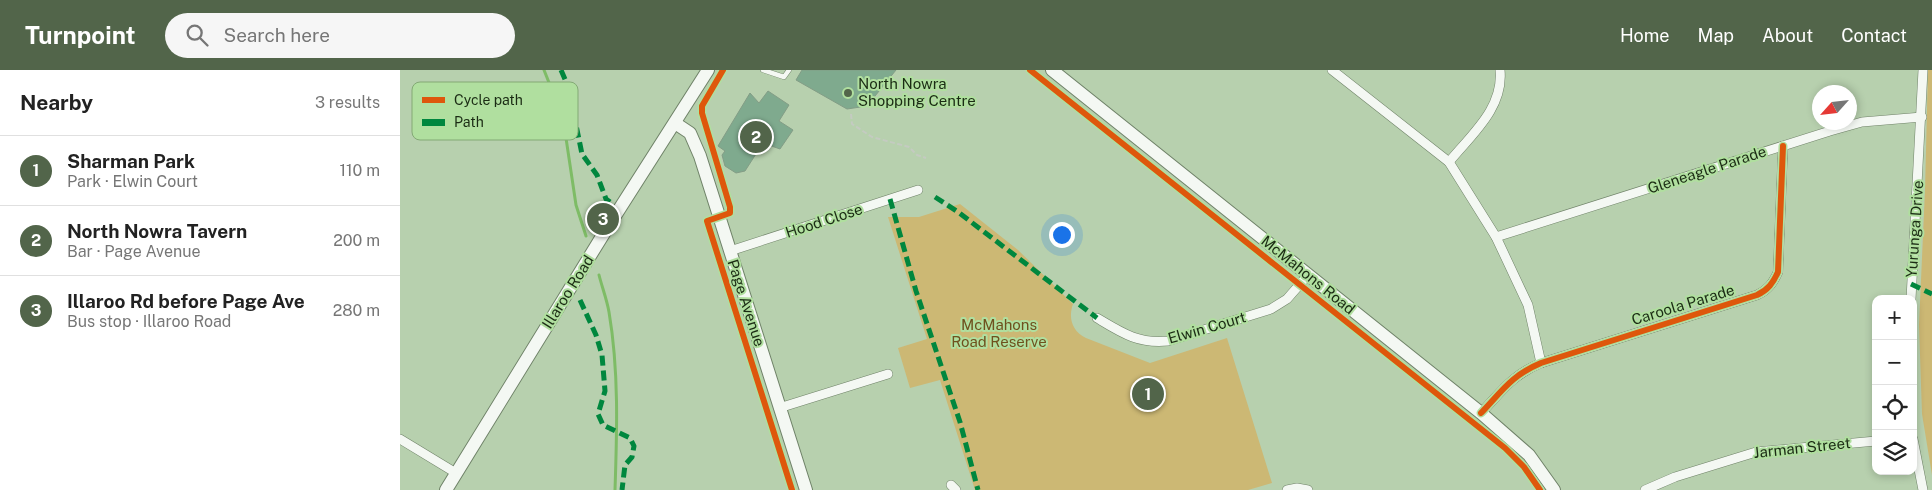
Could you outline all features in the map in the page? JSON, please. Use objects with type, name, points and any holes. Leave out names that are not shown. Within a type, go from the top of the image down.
[{"type":"main road","name":"Illaroo Road","points":[[446,490],[708,70]]},
{"type":"main road","name":"McMahons Road","points":[[1052,70],[1481,413],[1529,454],[1554,490]]},
{"type":"main road","name":"Page Avenue","points":[[675,123],[688,132],[695,142],[806,490]]},
{"type":"street","points":[[1332,70],[1449,162],[1496,237],[1528,305],[1541,363]]},
{"type":"street","points":[[1449,162],[1490,113],[1500,91],[1500,70]]},
{"type":"street","name":"Yurunga Drive","points":[[1911,295],[1922,118],[1923,70]]},
{"type":"street","name":"Gleneagle Parade","points":[[1496,237],[1862,122],[1922,118]]},
{"type":"street","name":"Caroola Parade","points":[[1481,413],[1517,376],[1541,363],[1757,295],[1768,289],[1774,281],[1778,266],[1782,146]]},
{"type":"street","name":"Hood Close","points":[[730,251],[918,190]]},
{"type":"street","name":"Elwin Court","points":[[1097,318],[1124,334],[1140,340],[1153,342],[1168,341],[1271,309],[1286,299],[1308,275]]},
{"type":"street","points":[[780,408],[888,374]]},
{"type":"street","points":[[400,439],[456,473]]},
{"type":"street","name":"Jarman Street","points":[[1645,490],[1675,477],[1756,452],[1872,441]]},
{"type":"street","points":[[1917,459],[1923,490]]},
{"type":"street","points":[[1287,490],[1298,488],[1308,490]]},
{"type":"lane","points":[[763,70],[784,77],[789,70]]},
{"type":"path","points":[[851,114],[852,124],[872,137],[909,147],[917,155],[926,158]]},
{"type":"green space","points":[[1928,70],[1932,70],[1932,475],[1922,414],[1919,325]]},
{"type":"green space","name":"McMahons Road Reserve","points":[[960,204],[1018,250],[1073,304],[1072,324],[1077,332],[1086,338],[1150,363],[1227,338],[1272,483],[1248,490],[975,490],[940,380],[910,388],[898,348],[927,339],[888,217],[919,217]]},
{"type":"building","name":"North Nowra Shopping Centre","points":[[802,70],[896,70],[867,106],[847,109],[796,80]]},
{"type":"building","points":[[768,91],[789,105],[779,121],[793,130],[780,149],[763,143],[745,171],[736,173],[725,166],[722,155],[725,151],[718,146],[750,93],[759,103]]},
{"type":"waterway","points":[[544,70],[549,82]]},
{"type":"waterway","points":[[566,140],[576,205],[586,236]]},
{"type":"waterway","points":[[599,275],[609,312],[616,379],[615,490]]},
{"type":"marked path","points":[[561,70],[566,82]]},
{"type":"marked path","points":[[578,135],[582,154],[597,175],[606,199],[610,202]]},
{"type":"marked path","points":[[935,197],[958,212],[1097,318]]},
{"type":"marked path","points":[[890,199],[916,291],[960,422],[978,490]]},
{"type":"marked path","points":[[1911,284],[1932,294]]},
{"type":"marked path","points":[[580,300],[596,335],[602,355],[605,391],[598,414],[603,425],[630,438],[634,446],[632,457],[625,465],[622,490]]},
{"type":"cycle path","points":[[723,70],[702,106],[702,113],[730,207],[730,213],[707,221],[792,490]]},
{"type":"cycle path","points":[[1030,70],[1505,448],[1524,467],[1540,490]]},
{"type":"cycle path","points":[[1481,413],[1515,378],[1541,363],[1757,295],[1767,288],[1778,272],[1783,146]]},
{"type":"place","name":"North Nowra Shopping Centre","points":[[848,93]]},
{"type":"place","name":"North Nowra Tavern","points":[[756,137]]},
{"type":"place","name":"Illaroo Rd before Page Ave","points":[[603,219]]},
{"type":"place","name":"Sharman Park","points":[[1148,394]]}]
